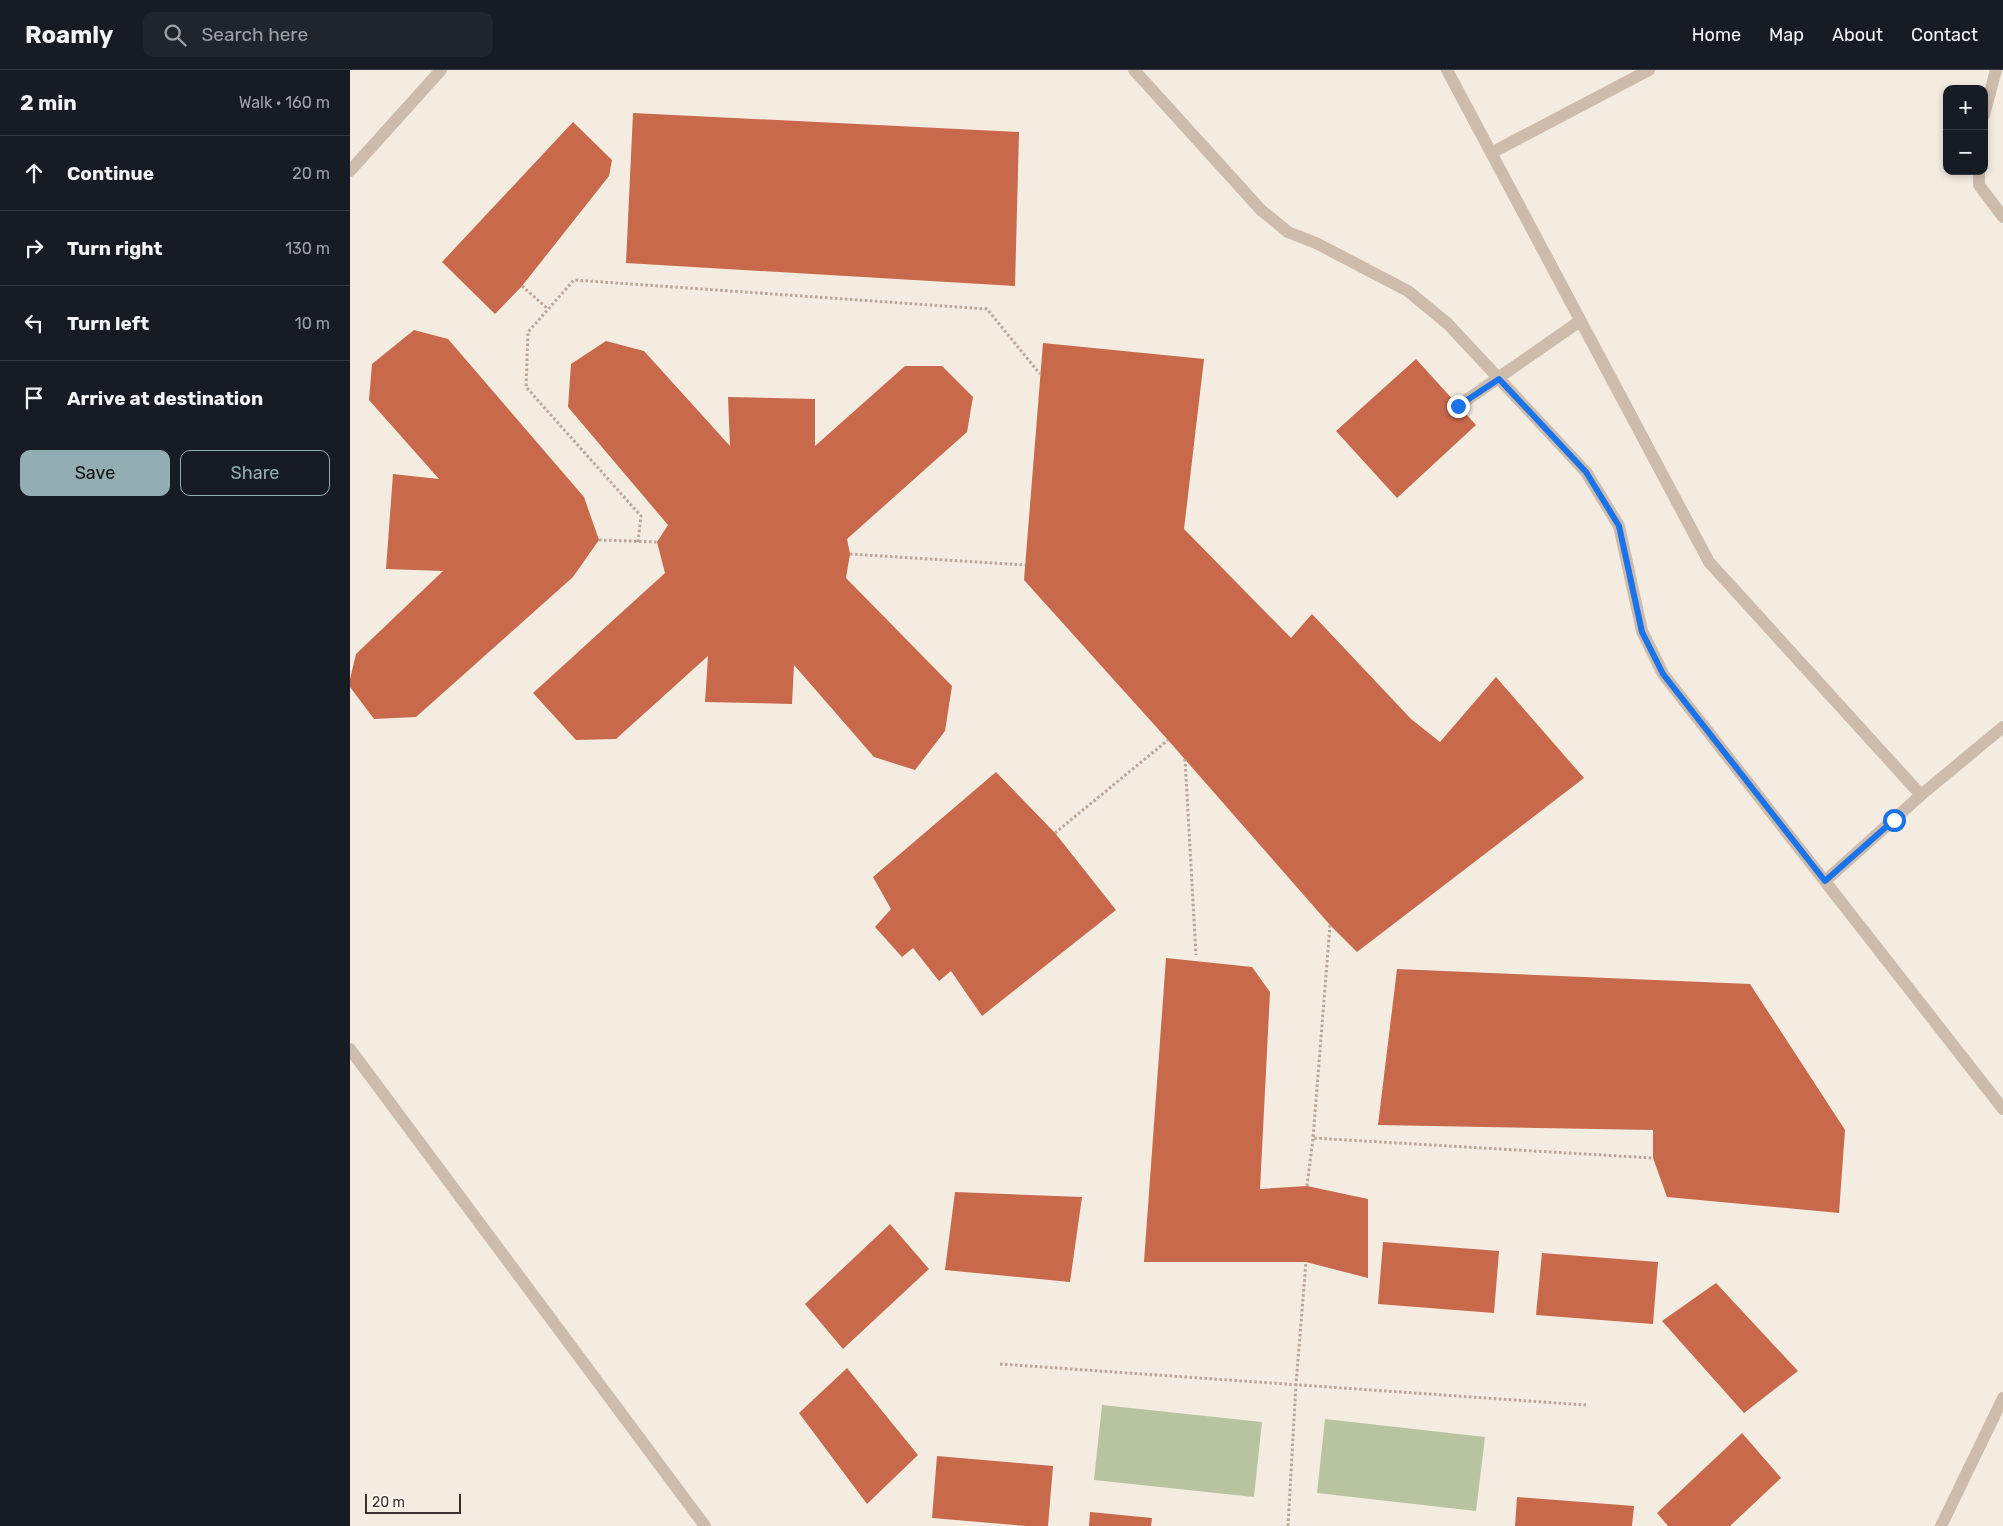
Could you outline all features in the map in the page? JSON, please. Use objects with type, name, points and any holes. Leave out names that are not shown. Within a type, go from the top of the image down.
[{"type":"lane","points":[[350,171],[440,70]]},
{"type":"lane","points":[[1134,70],[1261,210],[1288,232],[1316,243],[1408,291],[1448,324],[1586,472],[1619,526],[1642,632],[1663,674],[2003,1109]]},
{"type":"lane","points":[[1447,70],[1709,562],[1921,795]]},
{"type":"lane","points":[[1491,153],[1649,70]]},
{"type":"lane","points":[[1988,101],[1996,72]]},
{"type":"lane","points":[[1979,175],[1979,185],[2003,218]]},
{"type":"lane","points":[[1458,406],[1580,321]]},
{"type":"lane","points":[[1825,881],[1921,795],[2003,727]]},
{"type":"lane","points":[[350,1049],[705,1526]]},
{"type":"lane","points":[[1942,1526],[2003,1398]]},
{"type":"path","points":[[638,542],[641,516],[526,387],[528,332],[574,280],[987,309],[1040,374]]},
{"type":"path","points":[[522,286],[548,309]]},
{"type":"path","points":[[599,540],[657,542]]},
{"type":"path","points":[[850,554],[1025,565]]},
{"type":"path","points":[[1055,833],[1168,740]]},
{"type":"path","points":[[1185,759],[1196,955]]},
{"type":"path","points":[[1307,1186],[1313,1138],[1330,925]]},
{"type":"path","points":[[1313,1138],[1653,1158]]},
{"type":"path","points":[[1288,1526],[1296,1384],[1306,1262]]},
{"type":"path","points":[[1000,1364],[1586,1405]]},
{"type":"green space","points":[[1102,1405],[1262,1422],[1254,1497],[1094,1480]]},
{"type":"green space","points":[[1325,1419],[1485,1437],[1476,1511],[1317,1493]]},
{"type":"building","points":[[633,113],[1019,132],[1015,286],[626,263]]},
{"type":"building","points":[[573,122],[612,160],[609,176],[522,286],[495,314],[442,262]]},
{"type":"building","points":[[414,330],[448,339],[584,497],[599,540],[573,577],[416,717],[374,719],[350,687],[356,654],[443,571],[386,569],[393,474],[439,479],[369,400],[372,364]]},
{"type":"building","points":[[606,341],[644,351],[730,446],[728,397],[815,399],[815,446],[905,366],[942,366],[973,397],[967,432],[847,539],[850,554],[846,578],[952,686],[945,731],[915,770],[874,757],[794,665],[792,704],[705,702],[708,656],[616,739],[576,740],[533,693],[665,573],[657,542],[668,525],[568,407],[571,364]]},
{"type":"building","points":[[1043,343],[1204,359],[1184,529],[1291,638],[1312,614],[1411,719],[1440,742],[1496,677],[1584,778],[1357,952],[1330,925],[1168,740],[1024,580]]},
{"type":"building","points":[[1416,359],[1476,425],[1397,498],[1336,431]]},
{"type":"building","points":[[996,772],[1055,833],[1116,910],[982,1016],[951,971],[939,981],[913,948],[902,957],[875,927],[891,909],[873,877]]},
{"type":"building","points":[[1166,958],[1252,967],[1270,992],[1260,1189],[1307,1186],[1368,1199],[1368,1278],[1306,1262],[1144,1262]]},
{"type":"building","points":[[1397,969],[1750,984],[1845,1130],[1839,1213],[1667,1197],[1653,1158],[1653,1130],[1378,1125]]},
{"type":"building","points":[[955,1192],[1082,1197],[1070,1282],[945,1270]]},
{"type":"building","points":[[890,1224],[929,1269],[843,1349],[805,1304]]},
{"type":"building","points":[[1383,1242],[1499,1251],[1494,1313],[1378,1304]]},
{"type":"building","points":[[1542,1253],[1658,1262],[1653,1324],[1536,1315]]},
{"type":"building","points":[[1716,1283],[1798,1371],[1744,1413],[1662,1321]]},
{"type":"building","points":[[847,1368],[918,1455],[867,1504],[799,1413]]},
{"type":"building","points":[[1742,1433],[1781,1478],[1730,1526],[1668,1526],[1657,1513]]},
{"type":"building","points":[[937,1456],[1053,1466],[1048,1526],[1026,1526],[932,1518]]},
{"type":"building","points":[[1517,1497],[1634,1506],[1632,1526],[1515,1526]]},
{"type":"building","points":[[1090,1512],[1152,1518],[1151,1526],[1089,1526]]},
{"type":"route","points":[[1458,406],[1499,379],[1586,472],[1619,526],[1642,632],[1663,674],[1825,881],[1894,820]]}]
